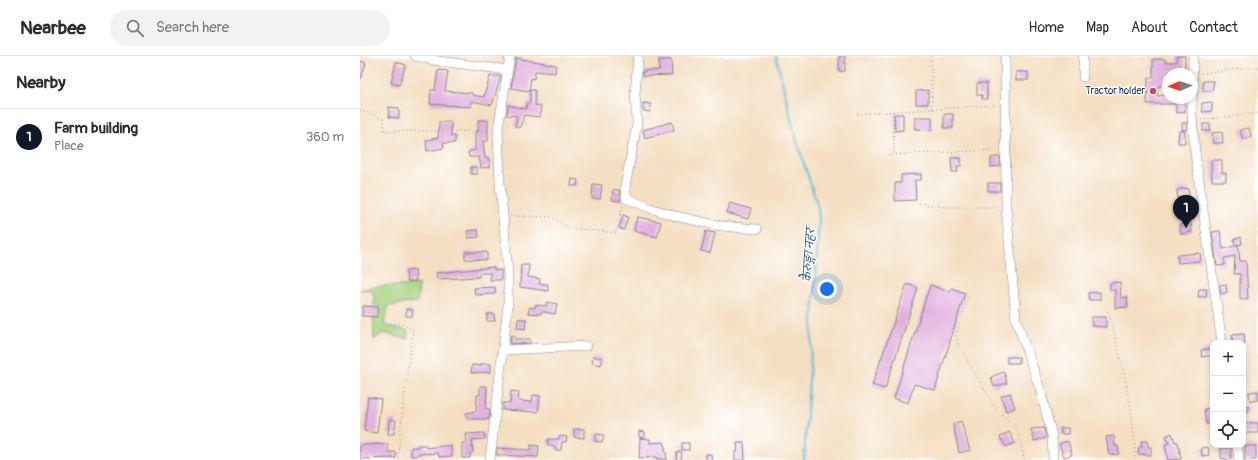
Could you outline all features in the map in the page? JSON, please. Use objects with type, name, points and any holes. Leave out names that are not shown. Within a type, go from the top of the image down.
[{"type":"street","points":[[415,56],[439,61],[508,70]]},
{"type":"street","points":[[490,460],[504,350],[508,304],[508,274],[502,215],[498,130],[510,56]]},
{"type":"street","points":[[638,56],[635,93],[637,124],[625,187],[627,198],[650,208],[675,216],[721,226],[757,229]]},
{"type":"street","points":[[1005,56],[1006,207],[1016,319],[1040,389],[1052,436],[1053,460]]},
{"type":"street","points":[[1083,56],[1083,77]]},
{"type":"street","points":[[1192,56],[1192,68]]},
{"type":"street","points":[[1193,104],[1195,153],[1222,340]]},
{"type":"street","points":[[504,350],[587,346]]},
{"type":"street","points":[[1237,448],[1239,460]]},
{"type":"path","points":[[931,56],[932,109]]},
{"type":"path","points":[[1198,73],[1258,68]]},
{"type":"path","points":[[857,114],[1005,104]]},
{"type":"path","points":[[360,110],[384,120],[384,131],[498,130]]},
{"type":"path","points":[[893,111],[894,155]]},
{"type":"path","points":[[1193,122],[1258,113]]},
{"type":"path","points":[[888,155],[1006,150]]},
{"type":"path","points":[[502,215],[551,217],[569,228],[616,233],[627,198]]},
{"type":"path","points":[[919,204],[944,207],[1006,207]]},
{"type":"path","points":[[968,297],[956,335],[957,343],[995,407],[1016,428],[1025,460]]},
{"type":"path","points":[[1108,311],[1120,352],[1130,404],[1135,460]]},
{"type":"path","points":[[390,324],[402,324],[413,330],[400,432],[398,460]]},
{"type":"green space","points":[[412,284],[419,285],[417,302],[388,306],[384,325],[408,331],[407,339],[383,333],[374,340],[374,303],[372,290],[360,290],[379,286],[406,286]]},
{"type":"building","points":[[839,56],[845,56],[845,71],[839,71]]},
{"type":"building","points":[[1177,56],[1185,56],[1185,68],[1162,68],[1162,86],[1158,86],[1157,96],[1162,96],[1162,104],[1147,104],[1148,78],[1153,78],[1153,59],[1165,59],[1165,62],[1177,62]]},
{"type":"building","points":[[516,58],[556,65],[555,73],[535,71],[534,79],[531,78],[529,91],[511,88]]},
{"type":"building","points":[[659,60],[671,60],[672,75],[643,76],[643,71],[659,70]]},
{"type":"building","points":[[360,61],[366,63],[361,79],[360,79]]},
{"type":"building","points":[[396,62],[406,65],[399,85],[391,83]]},
{"type":"building","points":[[438,70],[448,71],[445,91],[472,93],[472,95],[484,97],[490,76],[501,76],[492,105],[471,101],[471,107],[430,104],[431,90],[435,90]]},
{"type":"building","points":[[1016,72],[1028,72],[1028,80],[1016,80]]},
{"type":"building","points":[[1203,81],[1214,81],[1212,91],[1203,91]]},
{"type":"building","points":[[977,83],[987,83],[987,99],[982,99],[982,95],[977,95]]},
{"type":"building","points":[[530,90],[535,90],[535,105],[541,106],[540,117],[524,115],[520,128],[515,126],[517,116],[507,115],[508,105],[526,109],[527,103],[530,103]]},
{"type":"building","points":[[928,90],[928,104],[916,104],[916,91]]},
{"type":"building","points":[[1212,102],[1212,111],[1202,112],[1202,103]]},
{"type":"building","points":[[643,103],[651,104],[650,112],[643,111]]},
{"type":"building","points":[[1176,104],[1185,104],[1185,112],[1176,113]]},
{"type":"building","points":[[389,107],[399,108],[399,118],[389,117]]},
{"type":"building","points":[[894,114],[903,114],[903,130],[895,131]]},
{"type":"building","points":[[944,114],[953,114],[953,128],[944,128]]},
{"type":"building","points":[[915,117],[932,117],[932,130],[915,129]]},
{"type":"building","points":[[478,120],[488,120],[488,141],[483,141],[485,158],[489,158],[490,167],[481,168],[479,157],[469,157],[468,152],[475,150],[475,132],[478,132]]},
{"type":"building","points":[[439,122],[451,122],[451,136],[455,136],[455,143],[443,143],[444,148],[427,151],[426,140],[438,138]]},
{"type":"building","points":[[672,122],[674,130],[645,138],[643,130]]},
{"type":"building","points":[[1182,123],[1187,123],[1187,129],[1182,130]]},
{"type":"building","points":[[1203,124],[1210,124],[1210,131],[1203,131]]},
{"type":"building","points":[[1249,128],[1251,136],[1243,140],[1240,130]]},
{"type":"building","points":[[1179,131],[1185,131],[1185,143],[1178,143]]},
{"type":"building","points":[[1222,132],[1223,143],[1213,143],[1212,133]]},
{"type":"building","points":[[1000,156],[1000,166],[991,167],[991,158]]},
{"type":"building","points":[[951,158],[961,158],[961,166],[957,166],[958,172],[952,172]]},
{"type":"building","points":[[1211,160],[1222,160],[1222,173],[1226,173],[1226,181],[1212,181]]},
{"type":"building","points":[[471,167],[477,167],[477,174],[471,174]]},
{"type":"building","points":[[921,174],[921,180],[915,180],[916,200],[895,201],[895,183],[901,183],[901,175]]},
{"type":"building","points":[[572,179],[578,180],[577,186],[571,186]]},
{"type":"building","points":[[988,183],[1000,183],[1000,191],[988,191]]},
{"type":"building","points":[[593,184],[602,185],[600,199],[592,199]]},
{"type":"building","points":[[1188,188],[1189,196],[1178,198],[1177,190]]},
{"type":"building","points":[[613,190],[619,190],[621,201],[612,200]]},
{"type":"building","points":[[730,203],[751,209],[748,219],[727,213]]},
{"type":"building","points":[[1187,205],[1194,207],[1193,217],[1190,216],[1192,232],[1181,234],[1179,225],[1185,224]]},
{"type":"building","points":[[623,215],[628,217],[624,230],[619,228]]},
{"type":"building","points":[[637,217],[661,222],[657,237],[634,231]]},
{"type":"building","points":[[478,230],[479,237],[468,238],[467,231]]},
{"type":"building","points":[[706,231],[715,233],[710,253],[701,251]]},
{"type":"building","points":[[1220,231],[1223,249],[1238,245],[1240,261],[1246,261],[1248,299],[1240,299],[1240,274],[1234,274],[1235,256],[1224,258],[1225,265],[1217,266],[1212,232]]},
{"type":"building","points":[[1241,237],[1242,244],[1235,245],[1234,239]]},
{"type":"building","points":[[465,252],[487,252],[487,260],[465,259]]},
{"type":"building","points":[[1200,253],[1201,261],[1178,263],[1177,255]]},
{"type":"building","points":[[521,265],[529,265],[528,277],[540,279],[539,284],[548,284],[548,291],[520,287]]},
{"type":"building","points":[[494,267],[494,270],[501,270],[501,280],[490,280],[490,273],[479,273],[479,277],[437,279],[436,273]]},
{"type":"building","points":[[415,270],[416,281],[407,282],[406,271]]},
{"type":"building","points":[[1120,282],[1121,298],[1127,297],[1128,307],[1115,308],[1115,290],[1110,290],[1110,283]]},
{"type":"building","points":[[907,284],[918,288],[885,389],[872,385]]},
{"type":"building","points":[[1226,284],[1227,292],[1221,294],[1220,285]]},
{"type":"building","points":[[930,285],[950,292],[951,288],[965,293],[935,390],[914,384],[908,403],[894,398]]},
{"type":"building","points":[[495,287],[495,294],[475,295],[474,288]]},
{"type":"building","points":[[1199,289],[1207,289],[1206,297],[1198,297]]},
{"type":"building","points":[[1100,292],[1100,300],[1089,300],[1088,293]]},
{"type":"building","points":[[547,302],[557,304],[555,314],[545,312],[541,312],[541,314],[528,313],[530,307],[535,308],[535,305],[546,306]]},
{"type":"building","points":[[363,306],[378,307],[377,317],[362,316]]},
{"type":"building","points":[[406,309],[413,310],[412,316],[406,316]]},
{"type":"building","points":[[487,314],[494,314],[495,321],[487,321]]},
{"type":"building","points":[[1092,317],[1106,317],[1106,327],[1092,326]]},
{"type":"building","points":[[518,319],[526,319],[525,329],[517,328]]},
{"type":"building","points":[[1244,334],[1245,340],[1233,340],[1232,335]]},
{"type":"building","points":[[511,335],[515,336],[515,339],[530,339],[530,343],[510,344]]},
{"type":"building","points":[[1210,348],[1210,356],[1202,357],[1201,350]]},
{"type":"building","points":[[593,356],[602,358],[601,365],[592,363]]},
{"type":"building","points":[[1007,357],[1019,357],[1019,363],[1007,363]]},
{"type":"building","points":[[481,364],[491,364],[491,372],[471,373],[472,365],[481,366]]},
{"type":"building","points":[[1004,372],[1007,383],[994,387],[991,377]]},
{"type":"building","points":[[480,386],[487,386],[486,409],[490,409],[489,419],[467,419],[466,413],[476,411],[477,395],[480,395]]},
{"type":"building","points":[[511,391],[519,392],[518,401],[532,402],[533,395],[540,396],[538,412],[503,410],[503,403],[510,403]]},
{"type":"building","points":[[1258,391],[1258,400],[1250,401],[1249,392]]},
{"type":"building","points":[[1010,393],[1015,408],[1006,411],[1001,396]]},
{"type":"building","points":[[368,397],[381,399],[377,433],[364,431]]},
{"type":"building","points":[[1246,406],[1248,406],[1249,413],[1246,414]]},
{"type":"building","points":[[1210,408],[1210,423],[1206,424],[1204,409]]},
{"type":"building","points":[[389,420],[396,420],[394,434],[388,434]]},
{"type":"building","points":[[961,421],[970,450],[959,453],[953,424]]},
{"type":"building","points":[[1246,423],[1258,423],[1258,433],[1246,433]]},
{"type":"building","points":[[1044,428],[1046,438],[1034,441],[1031,429]]},
{"type":"building","points":[[1061,428],[1068,428],[1068,434],[1061,434]]},
{"type":"building","points":[[574,429],[584,429],[584,438],[574,437]]},
{"type":"building","points":[[639,431],[645,432],[645,438],[639,437]]},
{"type":"building","points":[[1009,432],[1015,443],[1006,447],[1000,437]]},
{"type":"building","points":[[484,433],[485,439],[472,440],[473,453],[470,453],[470,458],[462,458],[462,443],[467,443],[466,434]]},
{"type":"building","points":[[1172,433],[1175,442],[1178,442],[1181,459],[1168,460],[1165,444],[1169,443],[1166,436]]},
{"type":"building","points":[[596,434],[604,435],[602,442],[595,441]]},
{"type":"building","points":[[560,436],[567,437],[566,442],[562,442],[561,450],[555,450],[555,446],[548,445],[548,439],[559,439]]},
{"type":"building","points":[[1114,436],[1115,446],[1118,446],[1119,454],[1109,455],[1106,437]]},
{"type":"building","points":[[640,438],[650,439],[650,443],[664,442],[667,459],[657,459],[657,457],[639,458]]},
{"type":"building","points":[[1068,441],[1072,455],[1064,457],[1059,444]]},
{"type":"building","points":[[1141,441],[1147,441],[1148,447],[1151,447],[1151,455],[1138,454],[1139,447],[1142,447]]},
{"type":"building","points":[[682,443],[689,443],[689,450],[682,450]]},
{"type":"building","points":[[737,443],[744,443],[745,460],[735,460],[735,451],[738,451]]},
{"type":"building","points":[[388,444],[388,452],[396,452],[396,458],[360,459],[360,445]]},
{"type":"building","points":[[418,445],[426,445],[426,448],[451,445],[452,456],[439,457],[438,453],[417,454],[417,456],[411,456],[411,447],[418,447]]},
{"type":"building","points":[[531,445],[539,446],[538,457],[497,455],[497,448],[531,450]]},
{"type":"building","points":[[1246,446],[1256,446],[1256,460],[1245,460]]},
{"type":"building","points":[[1208,447],[1209,455],[1202,456],[1201,448]]},
{"type":"building","points":[[1221,448],[1231,448],[1231,460],[1221,458]]},
{"type":"building","points":[[677,452],[682,452],[681,460],[676,460]]},
{"type":"building","points":[[706,454],[711,454],[712,460],[706,460]]},
{"type":"waterway","name":"केेरुङ्गा नहर","points":[[776,56],[794,132],[818,207],[819,222],[804,460]]},
{"type":"place","name":"Tractor holder","points":[[1153,91]]},
{"type":"place","name":"Farm building","points":[[1186,228]]}]
